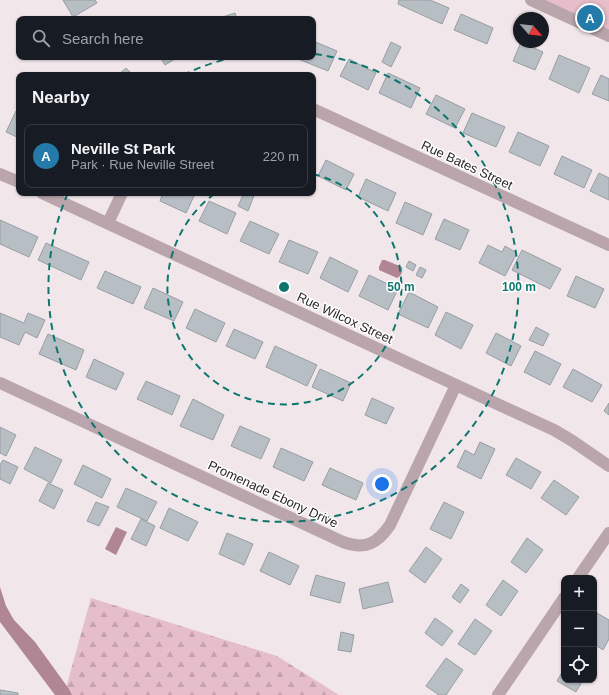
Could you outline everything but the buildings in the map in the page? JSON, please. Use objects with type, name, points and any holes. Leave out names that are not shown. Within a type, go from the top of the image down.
[{"type":"street","points":[[531,0],[609,36]]},
{"type":"street","name":"Rue Bates Street","points":[[316,110],[609,246]]},
{"type":"street","points":[[0,174],[16,181]]},
{"type":"street","name":"Rue Wilcox Street","points":[[49,196],[554,430],[609,466]]},
{"type":"street","points":[[108,223],[121,196]]},
{"type":"street","name":"Promenade Ebony Drive","points":[[0,383],[343,542],[360,546],[375,542],[384,535],[390,525],[456,385]]},
{"type":"street","points":[[580,575],[609,533]]},
{"type":"street","points":[[498,695],[561,602]]},
{"type":"green space","points":[[531,0],[609,0],[609,36]]},
{"type":"green space","points":[[91,598],[277,656],[339,695],[64,695]]},
{"type":"shaded area","points":[[382,260],[402,267],[400,276],[397,278],[379,270]]},
{"type":"shaded area","points":[[116,527],[127,532],[116,555],[105,549]]},
{"type":"shaded area","points":[[0,587],[6,606],[14,620],[35,642],[72,695],[55,695],[0,622]]},
{"type":"place","name":"Neville St Park","points":[[590,18]]}]
